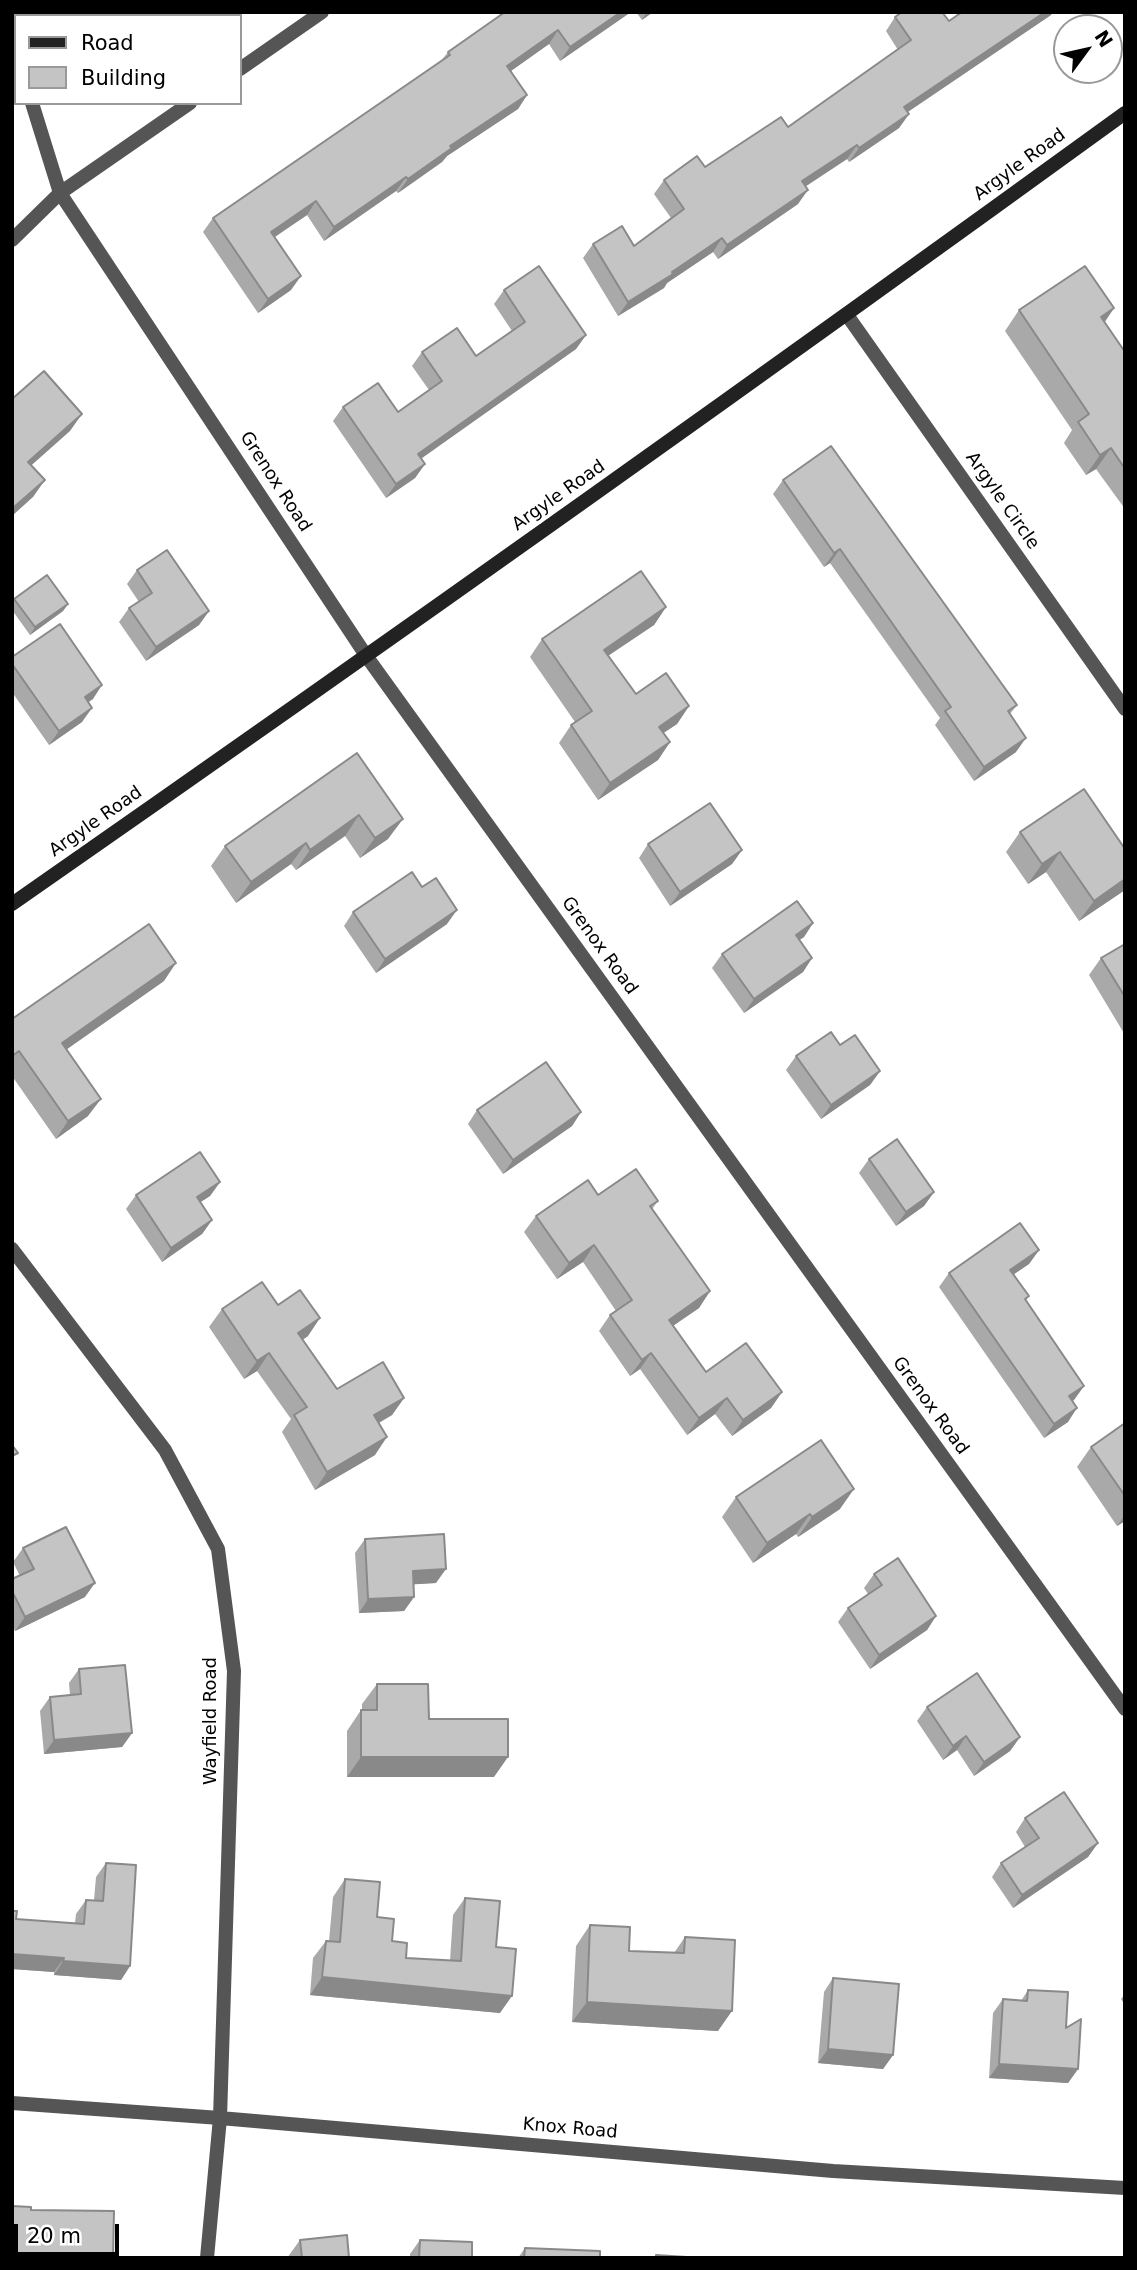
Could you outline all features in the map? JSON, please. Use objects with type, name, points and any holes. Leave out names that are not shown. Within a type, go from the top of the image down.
[{"type":"street","points":[[242,68],[322,12]]},
{"type":"street","points":[[12,26],[14,43]]},
{"type":"street","name":"Grenox Road","points":[[34,105],[60,193],[367,656],[1125,1709]]},
{"type":"street","points":[[12,240],[60,193],[187,105]]},
{"type":"street","name":"Argyle Road","points":[[12,904],[847,315],[1125,113]]},
{"type":"street","name":"Argyle Circle","points":[[847,315],[1125,709]]},
{"type":"street","name":"Wayfield Road","points":[[12,1249],[165,1450],[218,1549],[234,1671],[220,2118],[207,2258]]},
{"type":"street","name":"Knox Road","points":[[12,2104],[220,2118],[833,2171],[1125,2188]]},
{"type":"building","points":[[505,12],[621,12],[570,47],[558,30],[507,66],[527,95],[450,146],[452,148],[408,179],[406,177],[334,227],[316,201],[271,232],[301,276],[268,299],[213,218],[450,55],[448,52]]},
{"type":"building","points":[[902,12],[942,12],[949,21],[962,12],[1045,12],[904,107],[909,114],[859,148],[857,145],[802,181],[808,190],[727,245],[722,238],[672,272],[673,274],[628,302],[593,244],[622,226],[634,246],[684,209],[664,180],[697,156],[705,167],[781,117],[788,127],[911,40],[895,17]]},
{"type":"building","points":[[539,266],[586,335],[418,454],[425,464],[396,484],[343,407],[378,383],[398,412],[442,381],[422,352],[457,328],[476,356],[525,322],[504,290]]},
{"type":"building","points":[[1085,266],[1114,308],[1101,317],[1125,352],[1125,469],[1111,448],[1100,455],[1078,422],[1089,414],[1019,310]]},
{"type":"building","points":[[44,371],[82,414],[28,462],[45,480],[14,507],[12,399]]},
{"type":"building","points":[[831,446],[1017,705],[1008,711],[1026,738],[984,767],[945,711],[951,707],[840,549],[834,553],[783,480]]},
{"type":"building","points":[[167,550],[209,611],[156,647],[129,608],[152,593],[137,570]]},
{"type":"building","points":[[641,571],[666,607],[604,650],[636,694],[666,673],[689,706],[659,727],[670,742],[610,783],[571,725],[592,711],[542,639]]},
{"type":"building","points":[[47,575],[68,604],[35,627],[14,599]]},
{"type":"building","points":[[60,624],[102,685],[85,697],[92,708],[59,731],[12,664],[12,657]]},
{"type":"building","points":[[357,753],[403,819],[375,838],[359,815],[310,850],[306,843],[251,882],[225,846]]},
{"type":"building","points":[[1084,789],[1125,849],[1125,879],[1094,901],[1060,852],[1042,864],[1020,832]]},
{"type":"building","points":[[710,803],[742,850],[680,892],[648,844]]},
{"type":"building","points":[[412,872],[422,887],[436,878],[457,910],[385,959],[353,912]]},
{"type":"building","points":[[797,901],[813,923],[796,935],[812,958],[754,999],[722,954]]},
{"type":"building","points":[[149,924],[176,963],[62,1043],[101,1099],[68,1121],[19,1051],[12,1056],[12,1019]]},
{"type":"building","points":[[1125,944],[1125,997],[1101,958]]},
{"type":"building","points":[[831,1032],[840,1045],[855,1035],[880,1071],[831,1105],[796,1056]]},
{"type":"building","points":[[546,1062],[581,1112],[513,1160],[477,1110]]},
{"type":"building","points":[[897,1139],[934,1192],[906,1212],[869,1159]]},
{"type":"building","points":[[200,1152],[220,1182],[197,1197],[212,1220],[171,1248],[136,1195]]},
{"type":"building","points":[[636,1169],[658,1201],[650,1206],[710,1291],[669,1320],[706,1372],[746,1343],[782,1392],[743,1420],[727,1398],[699,1418],[651,1353],[642,1360],[610,1315],[632,1300],[594,1245],[569,1263],[536,1216],[588,1180],[598,1195]]},
{"type":"building","points":[[1020,1223],[1039,1250],[1010,1270],[1029,1296],[1025,1299],[1084,1386],[1069,1396],[1077,1408],[1054,1424],[949,1273]]},
{"type":"building","points":[[262,1282],[278,1305],[300,1290],[320,1318],[298,1333],[337,1389],[383,1362],[404,1398],[374,1415],[387,1437],[327,1472],[294,1415],[307,1407],[269,1353],[257,1361],[222,1309]]},
{"type":"building","points":[[1125,1423],[1125,1496],[1091,1447]]},
{"type":"building","points":[[821,1440],[854,1489],[767,1543],[736,1497]]},
{"type":"building","points":[[12,1445],[18,1453],[12,1456]]},
{"type":"building","points":[[66,1527],[95,1583],[25,1617],[12,1591],[12,1579],[34,1569],[23,1548]]},
{"type":"building","points":[[444,1534],[446,1569],[413,1571],[414,1597],[368,1599],[365,1539]]},
{"type":"building","points":[[898,1558],[936,1616],[879,1655],[848,1608],[882,1585],[874,1574]]},
{"type":"building","points":[[125,1665],[132,1733],[54,1740],[50,1697],[81,1694],[79,1669]]},
{"type":"building","points":[[977,1673],[1020,1737],[984,1762],[966,1736],[953,1746],[927,1707]]},
{"type":"building","points":[[377,1684],[428,1684],[429,1719],[508,1719],[508,1757],[361,1757],[361,1710],[377,1710]]},
{"type":"building","points":[[1064,1792],[1098,1843],[1022,1895],[1001,1863],[1039,1838],[1025,1818]]},
{"type":"building","points":[[106,1863],[136,1865],[130,1966],[12,1954],[12,1911],[17,1911],[16,1919],[84,1924],[86,1900],[103,1901]]},
{"type":"building","points":[[345,1879],[380,1882],[377,1917],[394,1919],[392,1941],[407,1943],[406,1958],[461,1961],[465,1898],[500,1901],[496,1947],[516,1949],[512,1996],[322,1977],[326,1941],[340,1942]]},
{"type":"building","points":[[590,1925],[630,1927],[629,1951],[684,1953],[685,1937],[735,1940],[732,2011],[587,2002]]},
{"type":"building","points":[[833,1978],[899,1984],[893,2055],[828,2049]]},
{"type":"building","points":[[1028,1990],[1068,1992],[1066,2028],[1081,2019],[1078,2069],[999,2064],[1003,1999],[1027,2001]]},
{"type":"building","points":[[12,2206],[31,2207],[31,2210],[114,2211],[113,2258],[12,2258]]},
{"type":"building","points":[[347,2235],[349,2258],[302,2258],[300,2240]]},
{"type":"building","points":[[420,2240],[472,2242],[472,2258],[419,2258]]},
{"type":"building","points":[[525,2248],[600,2251],[600,2258],[524,2258]]},
{"type":"building","points":[[656,2255],[702,2258],[656,2258]]}]
